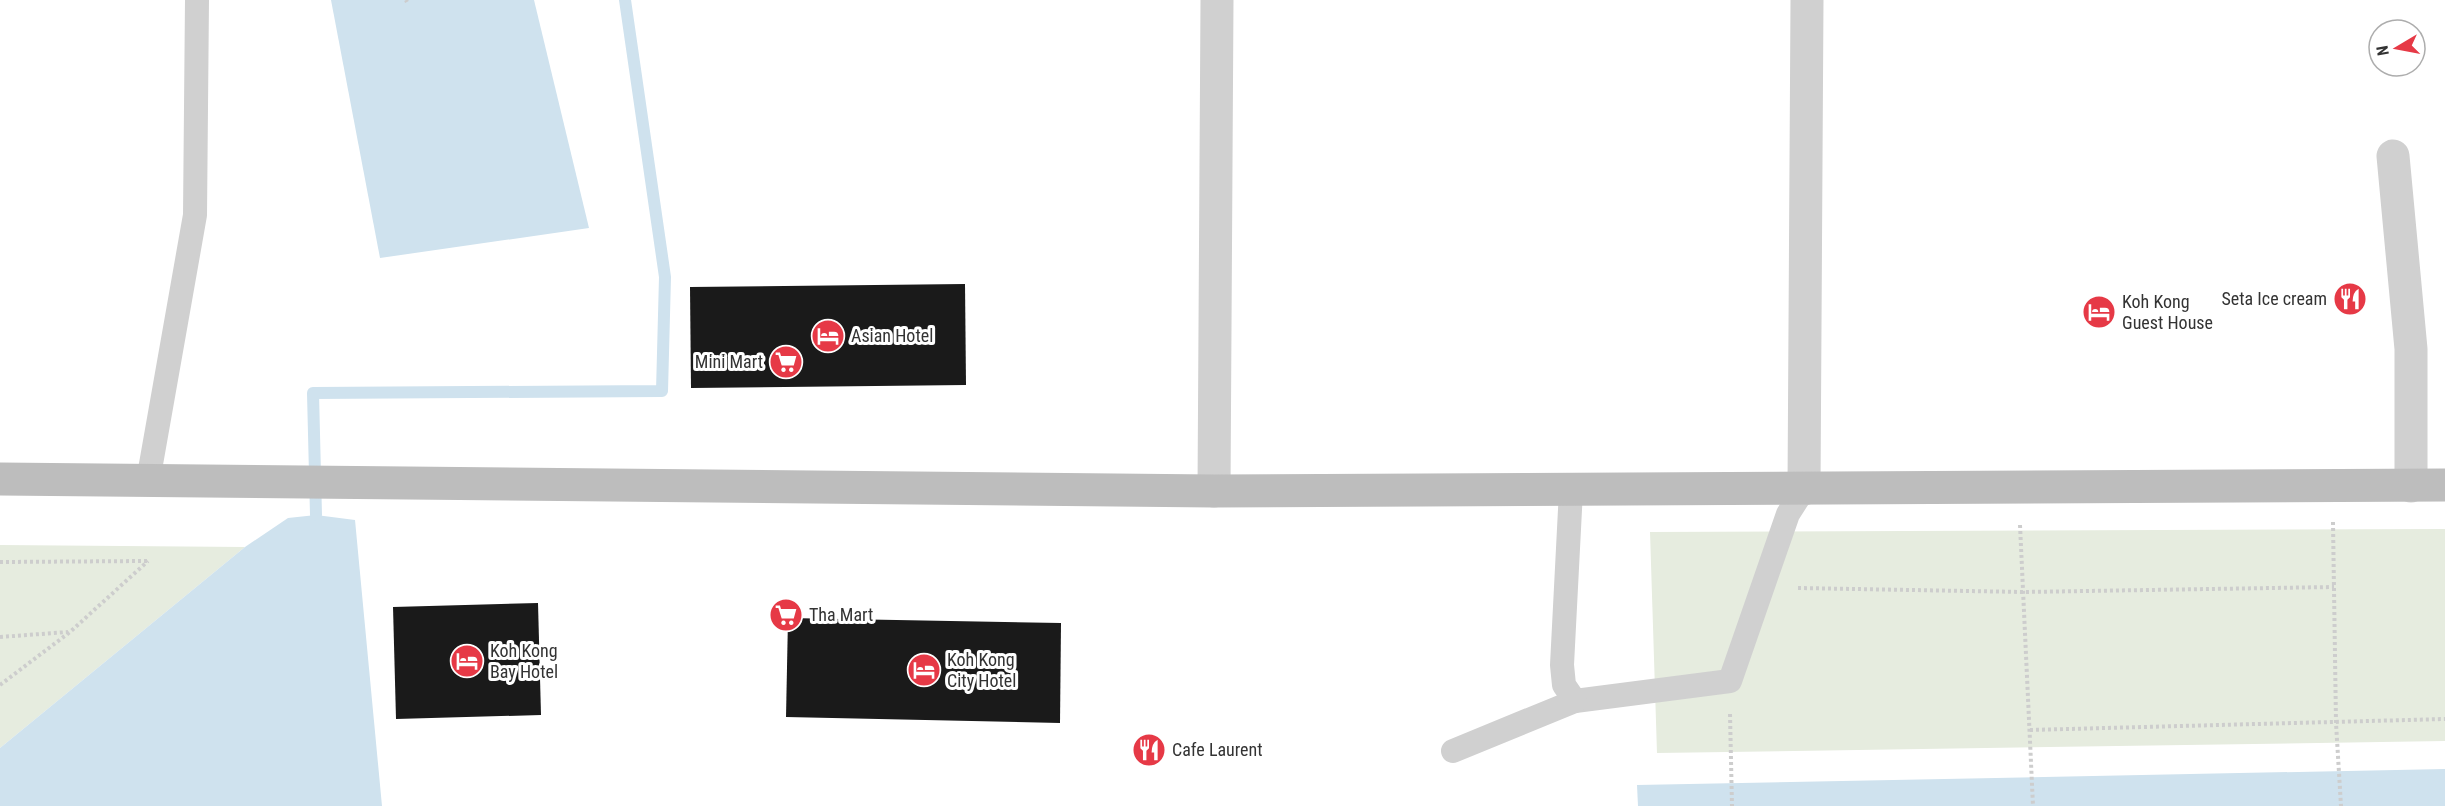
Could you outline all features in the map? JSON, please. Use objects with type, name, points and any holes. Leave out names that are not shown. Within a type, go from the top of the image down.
[{"type":"street","points":[[1215,491],[1217,0]]},
{"type":"street","points":[[1804,489],[1807,0]]},
{"type":"street","points":[[2393,156],[2411,349],[2411,486]]},
{"type":"street","points":[[0,479],[1215,491],[2445,485]]},
{"type":"lane","points":[[148,481],[195,215],[197,0]]},
{"type":"lane","points":[[1571,489],[1563,666],[1564,685],[1575,701]]},
{"type":"lane","points":[[1453,751],[1575,701],[1730,681],[1788,514],[1804,489]]},
{"type":"path","points":[[2333,517],[2336,723],[2341,806]]},
{"type":"path","points":[[2020,518],[2033,806]]},
{"type":"path","points":[[0,562],[148,561],[70,632],[0,685]]},
{"type":"path","points":[[1762,587],[2024,592],[2334,587]]},
{"type":"path","points":[[0,637],[70,632]]},
{"type":"path","points":[[1730,681],[1732,806]]},
{"type":"path","points":[[2030,730],[2445,720]]},
{"type":"shaded area","points":[[2445,529],[2445,741],[1657,753],[1650,532]]},
{"type":"shaded area","points":[[0,545],[245,547],[0,748]]},
{"type":"water","points":[[331,0],[534,0],[589,228],[380,258]]},
{"type":"water","points":[[316,515],[355,520],[382,806],[0,806],[0,748],[245,547],[288,518]]},
{"type":"water","points":[[2445,769],[2445,806],[1638,806],[1637,785]]},
{"type":"building","name":"Asian Hotel","points":[[965,284],[966,385],[691,388],[690,287]]},
{"type":"building","name":"Koh Kong Bay Hotel","points":[[538,603],[541,715],[396,719],[393,607]]},
{"type":"building","name":"Koh Kong City Hotel","points":[[788,618],[1061,623],[1060,723],[786,717]]},
{"type":"waterway","points":[[316,515],[313,393],[662,391],[665,277],[625,0]]},
{"type":"place","name":"Seta Ice cream","points":[[2350,299]]},
{"type":"place","name":"Koh Kong Guest House","points":[[2099,312]]},
{"type":"place","name":"Asian Hotel","points":[[828,336]]},
{"type":"place","name":"Mini Mart","points":[[786,362]]},
{"type":"place","name":"Tha Mart","points":[[786,615]]},
{"type":"place","name":"Koh Kong Bay Hotel","points":[[467,661]]},
{"type":"place","name":"Koh Kong City Hotel","points":[[924,670]]},
{"type":"place","name":"Cafe Laurent","points":[[1149,750]]}]
